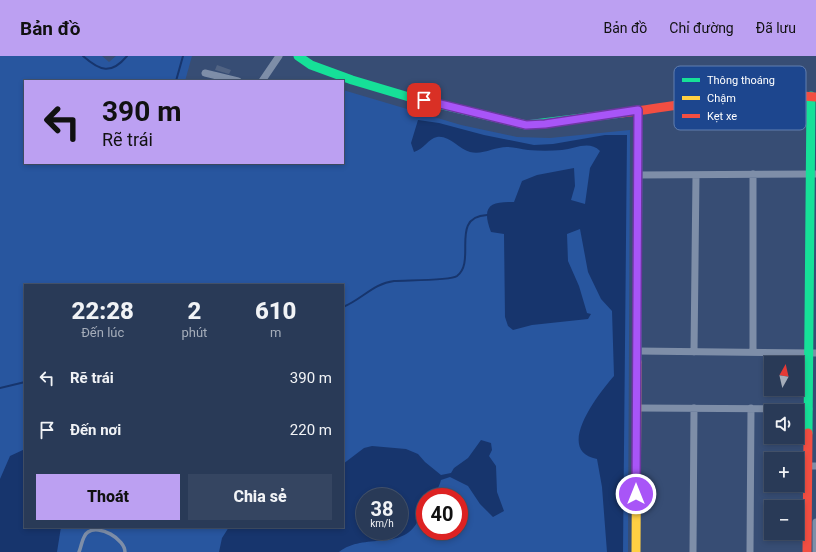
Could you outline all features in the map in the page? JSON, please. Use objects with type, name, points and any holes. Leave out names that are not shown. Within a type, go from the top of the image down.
[{"type":"street","points":[[263,80],[279,56]]},
{"type":"street","points":[[298,56],[311,65],[352,80],[484,116],[526,125],[545,124],[674,106]]},
{"type":"street","points":[[205,73],[234,80]]},
{"type":"street","points":[[808,552],[812,466],[809,409],[813,353],[813,96]]},
{"type":"street","points":[[636,552],[638,110]]},
{"type":"street","points":[[753,174],[753,352]]},
{"type":"street","points":[[637,175],[813,174]]},
{"type":"street","points":[[694,352],[696,175]]},
{"type":"street","points":[[637,351],[813,353]]},
{"type":"street","points":[[637,408],[809,409]]},
{"type":"street","points":[[693,552],[694,408]]},
{"type":"street","points":[[750,408],[750,552]]},
{"type":"street","points":[[816,522],[816,552]]},
{"type":"lane","points":[[79,552],[84,537],[89,531],[95,530],[119,539],[125,546],[125,552]]},
{"type":"shaded area","points":[[0,56],[102,56],[109,62],[116,56],[192,56],[185,80],[24,80],[24,164],[344,164],[344,90],[461,125],[517,137],[550,138],[630,130],[628,552],[0,552]]},
{"type":"shaded area","points":[[418,120],[439,123],[484,135],[534,145],[553,144],[605,135],[627,135],[623,552],[607,552],[602,487],[597,459],[585,454],[579,445],[579,433],[584,420],[599,395],[614,376],[612,311],[601,299],[588,272],[580,229],[567,234],[568,261],[579,286],[587,313],[591,314],[588,319],[532,325],[513,330],[508,326],[505,317],[504,234],[491,232],[487,216],[490,207],[494,204],[514,202],[522,181],[537,175],[574,168],[575,186],[571,200],[585,204],[590,168],[600,151],[591,146],[549,151],[507,147],[475,153],[466,150],[446,138],[437,137],[428,142],[421,149],[414,152],[411,143]]},
{"type":"shaded area","points":[[481,440],[491,443],[492,450],[489,456],[496,466],[497,492],[504,511],[493,517],[480,504],[468,486],[450,477],[441,480],[438,488],[416,488],[416,524],[408,532],[408,488],[356,488],[356,540],[384,540],[360,543],[349,546],[339,552],[219,552],[222,538],[228,528],[344,528],[344,463],[364,448],[372,446],[406,449],[418,454],[441,475],[451,473],[454,468],[468,458]]},
{"type":"shaded area","points":[[24,449],[24,528],[61,528],[57,552],[0,552],[0,479],[10,456]]},
{"type":"building","points":[[217,65],[231,70],[229,74],[215,70]]},
{"type":"waterway","points":[[83,56],[100,68],[105,69],[116,66],[127,56]]},
{"type":"waterway","points":[[176,80],[183,56]]},
{"type":"waterway","points":[[344,307],[374,288],[387,282],[446,279],[457,276],[462,269],[465,260],[466,231],[469,223],[476,218],[487,215]]},
{"type":"waterway","points":[[0,388],[24,382]]},
{"type":"traffic: fast","points":[[298,56],[311,65],[352,80],[409,97],[526,125],[622,113]]},
{"type":"traffic: fast","points":[[808,433],[811,96]]},
{"type":"traffic: fast","points":[[637,362],[638,110]]},
{"type":"traffic: slow","points":[[636,552],[637,362]]},
{"type":"traffic: jam","points":[[806,96],[816,97]]},
{"type":"traffic: jam","points":[[622,113],[674,106]]},
{"type":"traffic: jam","points":[[807,552],[808,433]]},
{"type":"route","points":[[424,100],[484,116],[526,125],[545,124],[638,110],[636,494]]}]
